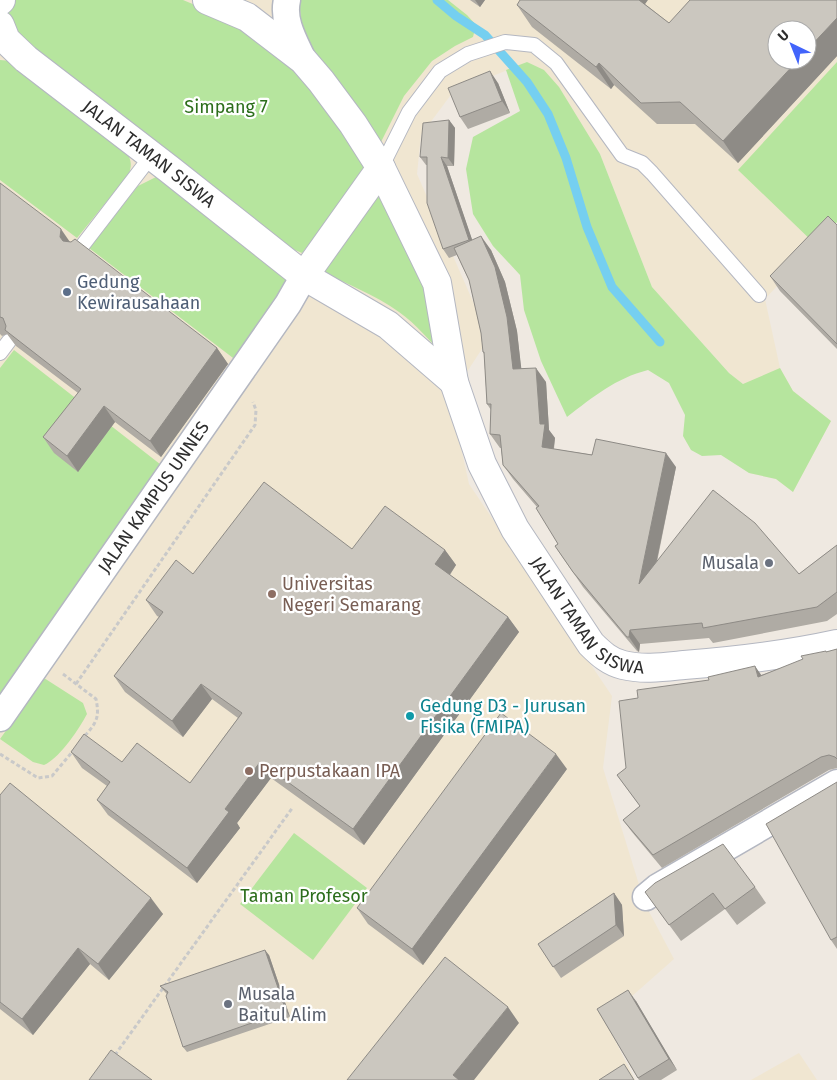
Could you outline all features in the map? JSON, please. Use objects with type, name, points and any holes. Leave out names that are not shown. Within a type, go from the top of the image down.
[{"type":"main road","name":"JALAN TAMAN SISWA","points":[[207,0],[247,18],[303,60],[353,124],[381,168],[437,283],[454,382],[482,464],[515,529],[592,644],[604,657],[621,665],[641,668],[706,664],[795,654],[837,644]]},
{"type":"main road","name":"JALAN TAMAN SISWA","points":[[0,25],[6,40],[26,59],[304,276],[388,324],[454,382]]},
{"type":"main road","points":[[304,276],[381,168]]},
{"type":"street","points":[[287,0],[288,26],[303,60]]},
{"type":"street","name":"JALAN KAMPUS UNNES","points":[[0,718],[288,304],[304,276]]},
{"type":"street","points":[[646,897],[658,887],[837,783]]},
{"type":"lane","points":[[381,168],[409,112],[440,71],[468,54],[505,42],[534,45],[556,63],[622,155],[642,163],[652,173],[759,295]]},
{"type":"lane","points":[[79,250],[152,156]]},
{"type":"lane","points":[[0,354],[9,341]]},
{"type":"path","points":[[76,684],[255,425],[256,410],[252,400],[232,385]]},
{"type":"path","points":[[42,660],[96,698],[99,711],[97,722],[80,742]]},
{"type":"path","points":[[0,754],[38,778],[52,776],[75,749]]},
{"type":"path","points":[[114,1056],[293,806]]},
{"type":"shaded area","name":"Universitas Negeri Semarang","points":[[0,0],[837,0],[837,222],[765,299],[780,368],[793,391],[831,421],[793,492],[776,479],[749,473],[743,384],[729,373],[652,287],[600,154],[527,62],[453,92],[421,135],[417,174],[489,338],[450,398],[469,484],[612,696],[603,768],[645,904],[674,959],[605,1020],[635,1080],[0,1080]]},
{"type":"shaded area","points":[[799,1053],[817,1080],[751,1080]]},
{"type":"green space","name":"Simpang 7","points":[[14,0],[183,0],[243,25],[294,63],[364,163],[361,178],[302,253],[283,245],[32,56],[4,14]]},
{"type":"green space","points":[[299,0],[448,0],[476,25],[473,37],[432,61],[404,96],[381,142],[309,46],[302,29]]},
{"type":"green space","points":[[0,60],[11,61],[123,147],[129,157],[131,166],[129,174],[77,238],[0,180]]},
{"type":"green space","points":[[527,62],[544,70],[559,87],[600,154],[652,287],[729,373],[743,384],[780,368],[793,391],[831,421],[793,492],[776,479],[749,473],[721,455],[702,456],[691,450],[683,436],[685,415],[669,383],[648,370],[636,373],[615,383],[567,417],[541,361],[524,310],[520,275],[493,246],[473,214],[466,169],[473,137],[520,111],[506,70]]},
{"type":"green space","points":[[837,62],[837,222],[816,245],[738,170]]},
{"type":"green space","points":[[156,177],[167,179],[286,273],[288,282],[237,361],[89,248],[138,186]]},
{"type":"green space","points":[[379,187],[428,283],[444,356],[417,327],[399,312],[370,295],[319,271]]},
{"type":"green space","points":[[14,350],[165,468],[0,704],[0,368]]},
{"type":"green space","points":[[44,678],[83,703],[87,714],[63,750],[44,765],[33,762],[0,739]]},
{"type":"green space","name":"Taman Profesor","points":[[294,833],[367,888],[313,960],[240,904]]},
{"type":"building","points":[[520,0],[639,0],[669,23],[690,0],[837,0],[837,18],[817,39],[817,20],[767,20],[767,70],[789,70],[723,141],[680,102],[641,103],[599,63],[596,67],[517,5]]},
{"type":"building","points":[[490,71],[502,101],[460,117],[448,88]]},
{"type":"building","points":[[449,120],[448,158],[441,157],[469,240],[443,249],[427,203],[427,157],[420,157],[423,123]]},
{"type":"building","name":"Gedung Kewirausahaan","points":[[0,183],[61,229],[60,237],[63,241],[71,242],[75,239],[217,348],[150,441],[104,406],[67,456],[43,437],[81,389],[5,330],[6,326],[3,318],[0,317]]},
{"type":"building","points":[[828,216],[837,225],[837,344],[770,276]]},
{"type":"building","points":[[481,236],[495,267],[507,317],[513,369],[536,368],[540,424],[545,424],[542,447],[592,455],[596,439],[666,453],[639,584],[713,490],[755,523],[799,574],[837,545],[837,592],[817,607],[703,628],[702,623],[630,630],[629,637],[627,637],[573,572],[555,546],[558,544],[536,508],[539,506],[503,465],[500,435],[490,434],[491,404],[487,404],[481,333],[469,280],[454,248]]},
{"type":"building","points":[[264,482],[352,549],[385,506],[445,550],[435,564],[508,617],[353,829],[260,762],[225,809],[229,812],[187,868],[97,800],[110,782],[71,752],[84,734],[122,762],[137,743],[190,783],[242,713],[201,684],[172,721],[114,676],[163,612],[146,600],[176,560],[193,574]]},
{"type":"building","points":[[837,649],[837,759],[829,755],[821,757],[653,855],[623,820],[640,806],[617,775],[626,768],[619,701],[638,698],[637,690],[709,680],[708,677],[755,666],[758,677],[803,659],[801,656]]},
{"type":"building","points":[[501,713],[556,754],[412,949],[357,908]]},
{"type":"building","points":[[837,782],[837,937],[831,940],[766,824]]},
{"type":"building","points":[[10,783],[151,898],[98,964],[78,948],[22,1019],[0,1002],[0,795]]},
{"type":"building","points":[[723,844],[755,887],[725,909],[713,893],[669,925],[645,892],[655,883]]},
{"type":"building","points":[[614,893],[616,925],[553,967],[538,944]]},
{"type":"building","name":"Musala Baitul Alim","points":[[265,950],[286,1011],[183,1047],[166,996],[168,992],[160,986]]},
{"type":"building","points":[[445,957],[508,1007],[453,1075],[459,1080],[347,1080]]},
{"type":"building","points":[[628,990],[669,1059],[638,1078],[597,1009]]},
{"type":"building","points":[[111,1050],[152,1080],[89,1080]]},
{"type":"building","points":[[624,1064],[634,1080],[599,1080]]},
{"type":"waterway","points":[[437,0],[456,16],[485,35],[527,82],[548,114],[566,158],[587,227],[612,287],[660,342]]},
{"type":"place","name":"Gedung Kewirausahaan","points":[[67,292]]},
{"type":"place","name":"Musala","points":[[769,563]]},
{"type":"place","name":"Universitas Negeri Semarang","points":[[272,594]]},
{"type":"place","name":"Gedung D3 - Jurusan Fisika (FMIPA)","points":[[410,716]]},
{"type":"place","name":"Perpustakaan IPA","points":[[249,771]]},
{"type":"place","name":"Musala Baitul Alim","points":[[228,1004]]}]
